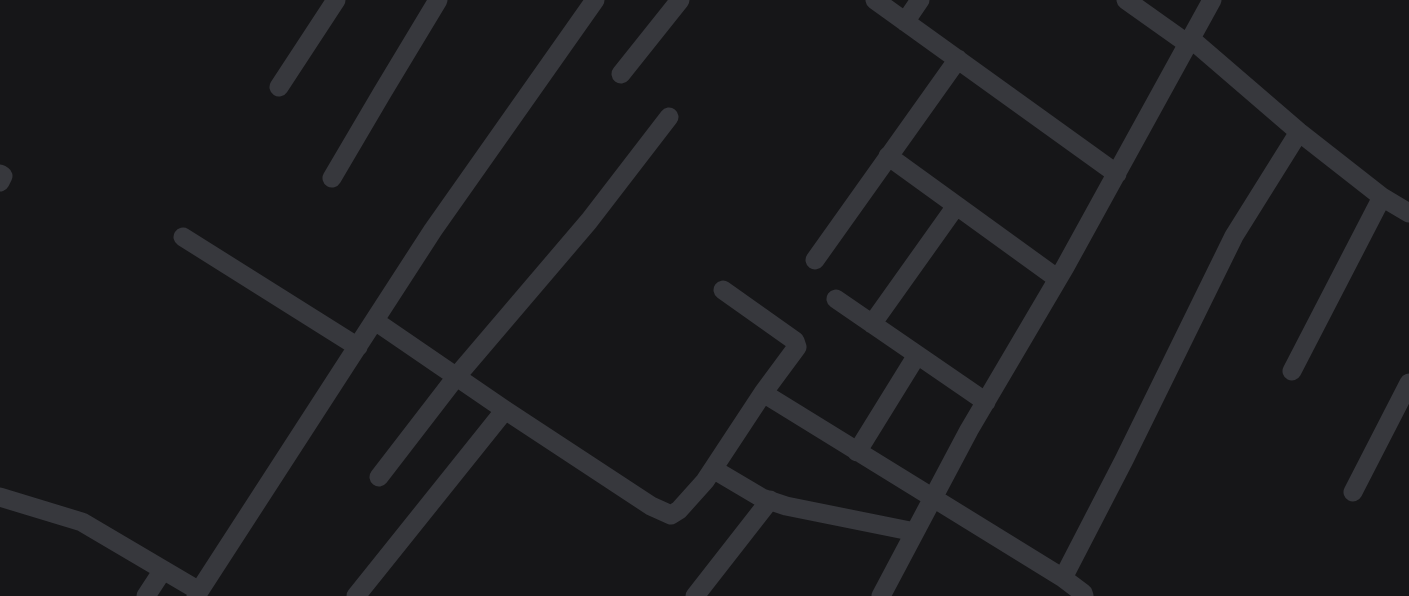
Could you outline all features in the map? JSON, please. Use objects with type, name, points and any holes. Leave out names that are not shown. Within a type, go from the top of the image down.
[{"type":"street","points":[[279,87],[336,0]]},
{"type":"street","points":[[332,178],[438,0]]},
{"type":"street","points":[[0,498],[82,522],[163,570],[197,594],[433,230],[595,0]]},
{"type":"street","points":[[621,74],[680,0]]},
{"type":"street","points":[[875,0],[1116,174]]},
{"type":"street","points":[[905,22],[920,0]]},
{"type":"street","points":[[1126,0],[1189,42],[1382,197],[1409,213]]},
{"type":"street","points":[[881,596],[932,497],[1058,279],[1212,0]]},
{"type":"street","points":[[814,260],[958,59]]},
{"type":"street","points":[[379,477],[456,377],[589,221],[669,117]]},
{"type":"street","points":[[1063,578],[1124,460],[1234,236],[1299,132]]},
{"type":"street","points":[[888,156],[1058,279]]},
{"type":"street","points":[[0,174],[3,176],[0,182]]},
{"type":"street","points":[[1292,371],[1382,197]]},
{"type":"street","points":[[872,324],[956,206]]},
{"type":"street","points":[[183,237],[358,347]]},
{"type":"street","points":[[375,321],[505,410],[651,506],[671,515],[679,510],[705,482],[763,394],[797,347],[795,341],[723,290]]},
{"type":"street","points":[[836,299],[986,402]]},
{"type":"street","points":[[857,452],[917,355]]},
{"type":"street","points":[[1353,492],[1409,383]]},
{"type":"street","points":[[763,394],[1063,578],[1084,593],[1084,596]]},
{"type":"street","points":[[356,596],[505,410]]},
{"type":"street","points":[[713,470],[770,500],[786,506],[915,532]]},
{"type":"street","points":[[695,596],[770,500]]},
{"type":"street","points":[[146,596],[163,570]]}]
